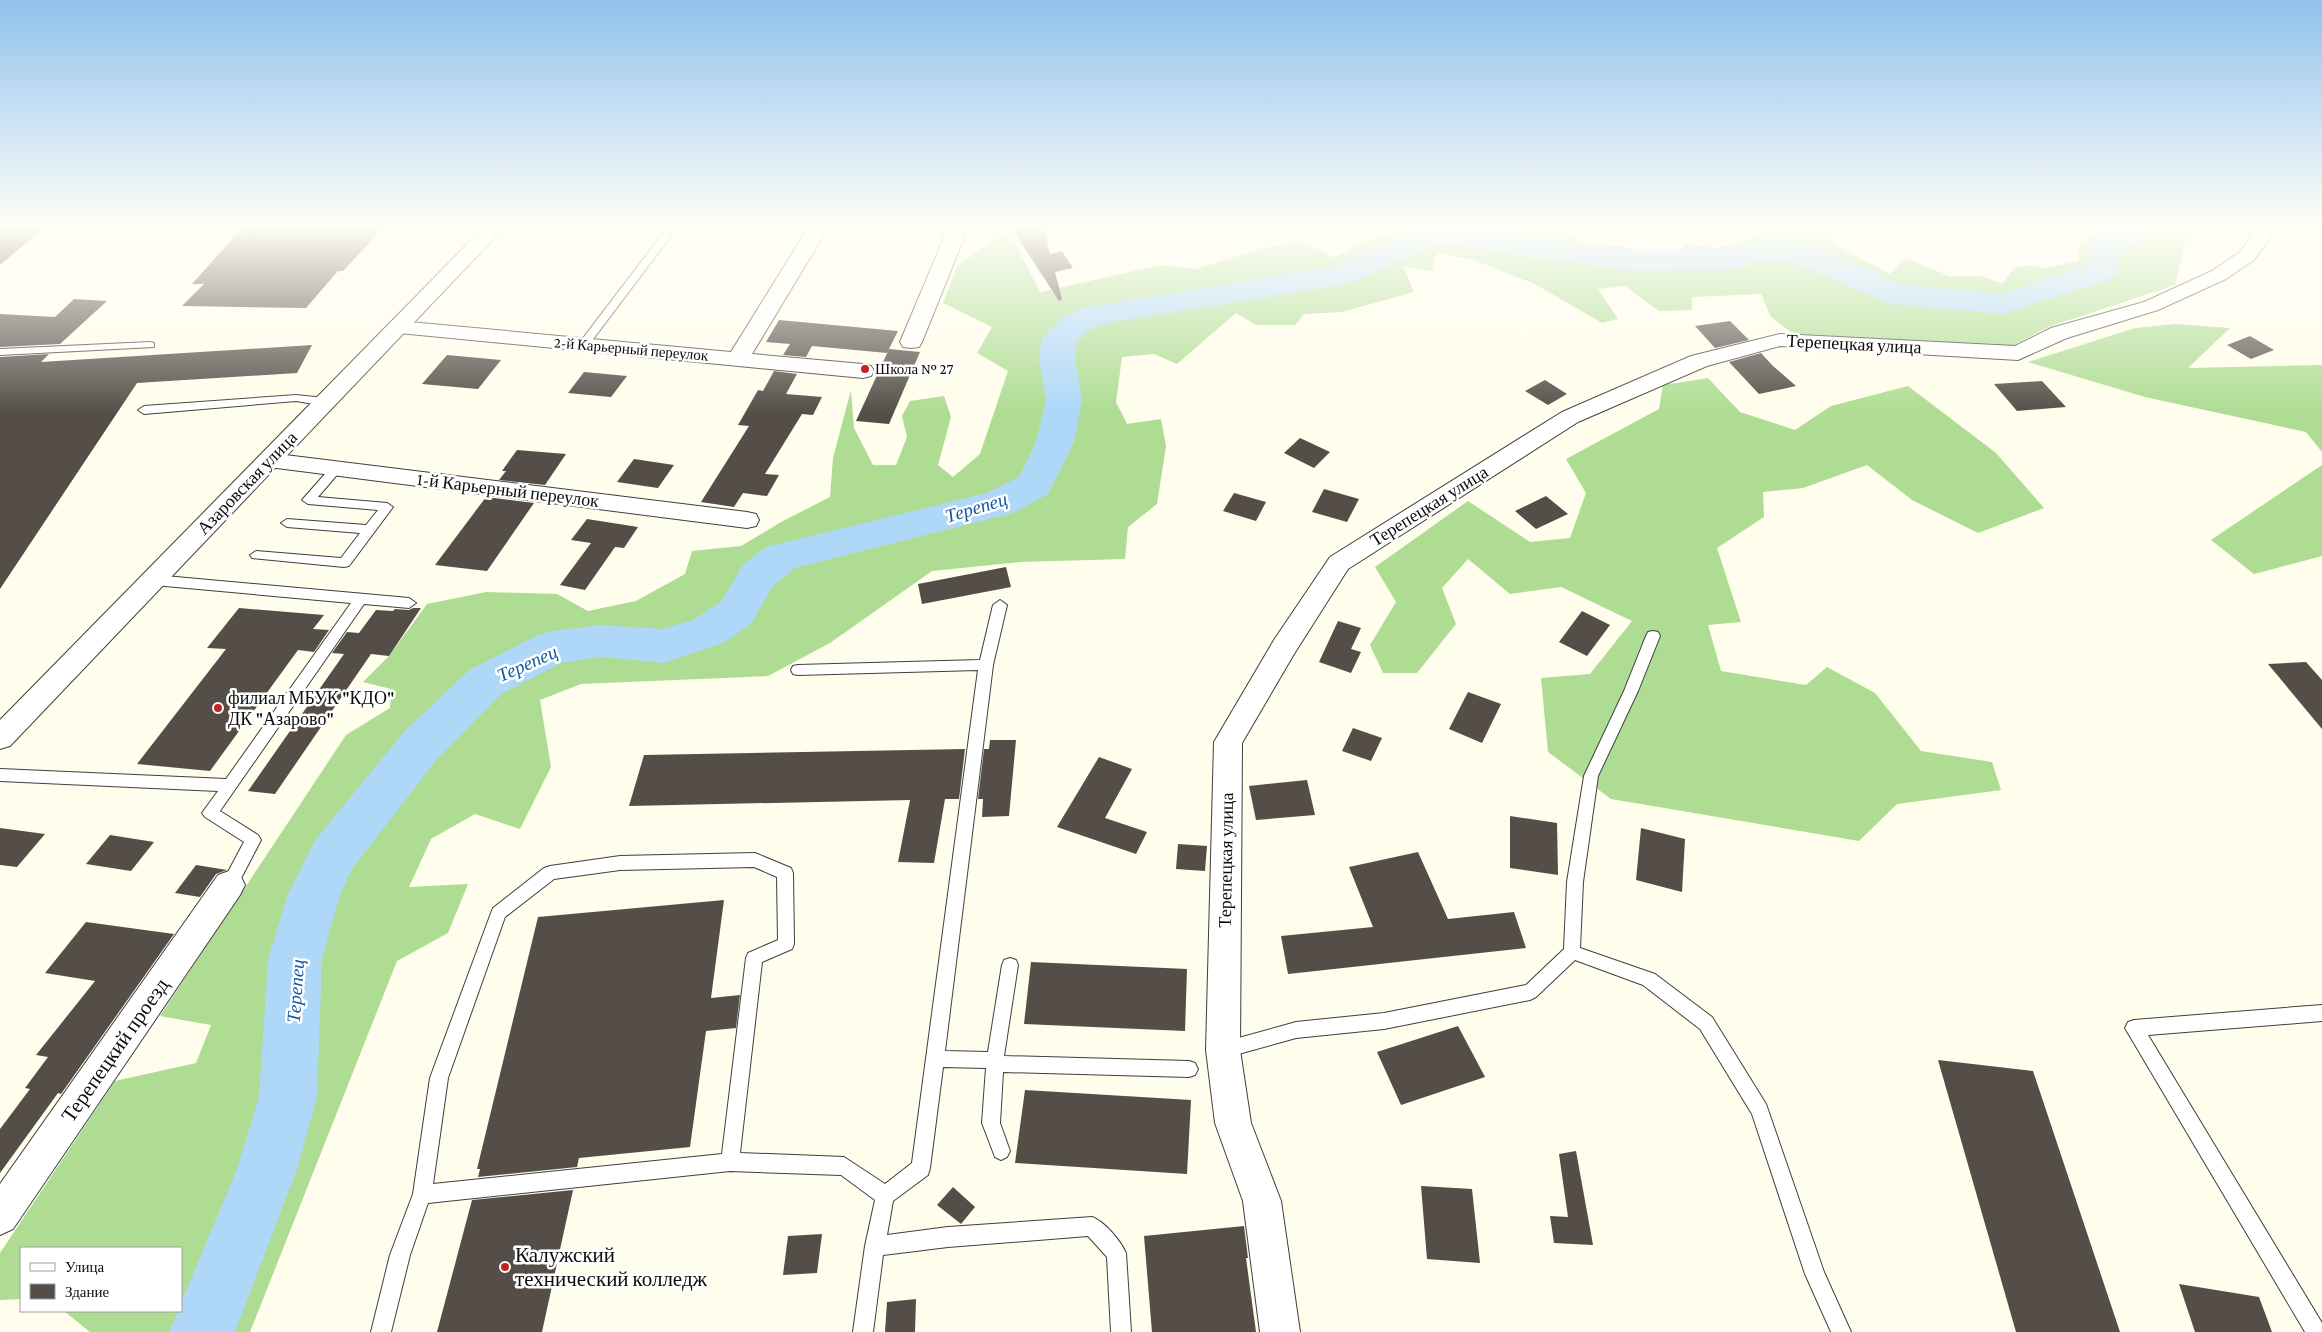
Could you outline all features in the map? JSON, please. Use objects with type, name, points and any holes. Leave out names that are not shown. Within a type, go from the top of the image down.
[{"type":"street","name":"Азаровская улица","points":[[0,738],[434,290]]},
{"type":"street","points":[[738,359],[780,290]]},
{"type":"street","points":[[911,342],[932,290]]},
{"type":"street","name":"Терепецкая улица","points":[[1280,1332],[1262,1201],[1233,1123],[1223,1050],[1228,742],[1284,647],[1339,563],[1570,417],[1699,360],[1780,340],[2018,353],[2059,333],[2151,306],[2186,290]]},
{"type":"street","name":"2-й Карьерный переулок","points":[[399,326],[863,371]]},
{"type":"street","name":"1-й Карьерный переулок","points":[[269,461],[747,520]]},
{"type":"street","name":"Терепецкий проезд","points":[[0,1216],[229,885]]},
{"type":"lane","points":[[584,344],[625,290]]},
{"type":"lane","points":[[0,352],[150,345]]},
{"type":"lane","points":[[144,410],[296,398],[325,402]]},
{"type":"lane","points":[[256,555],[344,563],[387,506],[308,500],[336,469]]},
{"type":"lane","points":[[287,523],[369,530]]},
{"type":"lane","points":[[154,580],[409,603]]},
{"type":"lane","points":[[229,885],[253,840],[210,813],[361,599]]},
{"type":"lane","points":[[863,1332],[874,1246],[885,1196],[921,1168],[986,666],[1000,606]]},
{"type":"lane","points":[[1223,1050],[1296,1030],[1384,1021],[1530,992],[1572,952],[1574,882],[1592,776],[1631,691],[1652,636]]},
{"type":"lane","points":[[798,670],[986,666]]},
{"type":"lane","points":[[0,775],[230,785]]},
{"type":"lane","points":[[381,1332],[400,1256],[422,1194],[439,1078],[499,913],[550,873],[620,863],[755,860],[785,873],[786,944],[754,958],[730,1162]]},
{"type":"lane","points":[[1572,952],[1649,979],[1706,1023],[1760,1110],[1815,1274],[1841,1332]]},
{"type":"lane","points":[[1002,1151],[991,1123],[995,1060],[1010,965]]},
{"type":"lane","points":[[2316,1332],[2134,1028],[2322,1013]]},
{"type":"lane","points":[[934,1059],[995,1060],[1002,1064],[1189,1068]]},
{"type":"lane","points":[[422,1194],[730,1162],[844,1166],[885,1196]]},
{"type":"lane","points":[[874,1246],[948,1237],[1092,1226],[1116,1253],[1121,1332]]},
{"type":"green space","points":[[948,290],[1039,290],[1040,292],[1048,290],[1413,290],[1414,292],[1342,312],[1304,314],[1295,325],[1256,325],[1236,313],[1177,364],[1154,354],[1122,357],[1116,402],[1127,424],[1161,419],[1166,446],[1157,504],[1128,527],[1125,559],[1020,562],[932,571],[830,643],[768,676],[581,684],[540,700],[551,767],[520,829],[475,814],[431,839],[409,887],[468,884],[448,933],[397,961],[250,1332],[90,1332],[65,1312],[182,1312],[182,1247],[20,1247],[20,1299],[0,1300],[0,1253],[115,1081],[196,1063],[211,1025],[160,1016],[346,735],[390,708],[391,689],[363,682],[389,656],[427,604],[486,592],[557,594],[588,611],[636,601],[685,574],[692,551],[741,546],[781,522],[830,497],[833,458],[851,390],[854,428],[873,465],[896,465],[907,437],[902,416],[910,401],[944,396],[951,417],[938,465],[953,477],[980,454],[1008,371],[977,353],[992,327],[943,303]]},
{"type":"green space","points":[[1546,290],[1599,290],[1618,319],[1602,323]]},
{"type":"green space","points":[[1631,290],[2159,290],[2048,327],[2008,348],[1795,335],[1771,317],[1761,294],[1692,297],[1692,310],[1659,311]]},
{"type":"green space","points":[[2175,324],[2230,328],[2188,368],[2322,365],[2322,452],[2306,432],[2145,397],[2028,362],[2135,328]]},
{"type":"green space","points":[[1708,378],[1740,412],[1795,430],[1831,406],[1908,386],[1996,453],[2044,508],[1978,533],[1912,500],[1867,465],[1803,488],[1763,492],[1764,517],[1717,548],[1741,622],[1708,625],[1721,671],[1806,685],[1827,667],[1875,693],[1921,751],[1992,762],[2001,790],[1897,804],[1859,841],[1611,799],[1548,752],[1541,678],[1590,674],[1632,621],[1561,587],[1510,594],[1468,559],[1442,588],[1456,624],[1417,673],[1383,673],[1370,645],[1396,602],[1375,567],[1468,501],[1530,542],[1570,538],[1586,493],[1566,459],[1659,409],[1663,385]]},
{"type":"green space","points":[[2322,465],[2322,556],[2254,574],[2211,540]]},
{"type":"building","points":[[198,290],[321,290],[306,308],[182,306]]},
{"type":"building","points":[[1052,290],[1060,290],[1062,299],[1059,301]]},
{"type":"building","points":[[74,299],[107,301],[60,344],[0,347],[0,314],[55,317]]},
{"type":"building","points":[[779,320],[898,331],[887,353],[812,346],[806,357],[783,355],[790,344],[766,342]]},
{"type":"building","points":[[1730,321],[1749,340],[1715,348],[1695,326]]},
{"type":"building","points":[[2250,336],[2274,350],[2251,359],[2227,345]]},
{"type":"building","points":[[312,345],[297,373],[137,383],[0,589],[0,357],[49,354],[41,362]]},
{"type":"building","points":[[889,349],[920,352],[889,424],[856,421]]},
{"type":"building","points":[[1761,353],[1796,386],[1759,394],[1729,362]]},
{"type":"building","points":[[447,355],[501,360],[478,389],[422,384]]},
{"type":"building","points":[[774,371],[797,374],[786,394],[822,397],[813,415],[802,414],[765,474],[779,475],[767,496],[743,493],[734,507],[701,502],[749,426],[738,425],[758,390],[763,391]]},
{"type":"building","points":[[584,372],[627,376],[611,397],[568,393]]},
{"type":"building","points":[[1545,380],[1567,394],[1548,405],[1525,391]]},
{"type":"building","points":[[2042,381],[2066,407],[2017,411],[1994,384]]},
{"type":"building","points":[[1300,438],[1330,452],[1314,468],[1284,453]]},
{"type":"building","points":[[517,450],[566,454],[545,485],[499,480],[506,471],[502,471]]},
{"type":"building","points":[[634,459],[674,465],[658,488],[617,482]]},
{"type":"building","points":[[1324,489],[1359,499],[1347,522],[1312,512]]},
{"type":"building","points":[[1234,493],[1266,502],[1256,521],[1223,511]]},
{"type":"building","points":[[1546,496],[1568,514],[1536,529],[1515,511]]},
{"type":"building","points":[[486,497],[534,503],[487,571],[435,565]]},
{"type":"building","points":[[587,519],[638,527],[624,548],[615,547],[585,590],[560,585],[591,543],[571,540]]},
{"type":"building","points":[[1006,567],[1011,587],[922,604],[918,584]]},
{"type":"building","name":"филиал МБУК \"КДО\" ДК \"Азарово\"","points":[[239,608],[324,615],[313,629],[329,630],[314,652],[298,650],[210,771],[137,764],[226,649],[207,648]]},
{"type":"building","points":[[421,608],[389,656],[371,654],[275,794],[248,791],[344,654],[332,653],[347,632],[359,633],[376,610],[393,611],[395,609],[409,610]]},
{"type":"building","points":[[1582,611],[1610,625],[1587,656],[1559,642]]},
{"type":"building","points":[[1338,621],[1361,628],[1351,649],[1361,652],[1351,673],[1319,662]]},
{"type":"building","points":[[2306,662],[2322,680],[2322,729],[2268,664]]},
{"type":"building","points":[[1468,692],[1501,704],[1482,743],[1449,729]]},
{"type":"building","points":[[1353,728],[1382,738],[1371,761],[1342,751]]},
{"type":"building","points":[[990,740],[1016,740],[1009,816],[982,817],[983,799],[978,799],[984,749],[989,749]]},
{"type":"building","points":[[965,749],[959,799],[945,799],[934,863],[898,862],[910,800],[629,806],[644,755]]},
{"type":"building","points":[[1099,757],[1132,769],[1105,818],[1147,832],[1136,854],[1057,827]]},
{"type":"building","points":[[1307,780],[1315,815],[1256,820],[1249,786]]},
{"type":"building","points":[[1510,816],[1557,823],[1558,875],[1510,868]]},
{"type":"building","points":[[0,828],[45,834],[17,867],[0,865]]},
{"type":"building","points":[[1641,828],[1685,839],[1682,892],[1636,880]]},
{"type":"building","points":[[110,835],[154,842],[131,871],[86,864]]},
{"type":"building","points":[[1178,844],[1207,846],[1205,871],[1176,869]]},
{"type":"building","points":[[1418,852],[1448,919],[1514,912],[1526,948],[1288,974],[1281,936],[1373,927],[1349,867]]},
{"type":"building","points":[[196,865],[227,870],[216,874],[200,897],[175,893]]},
{"type":"building","points":[[724,900],[711,998],[740,995],[736,1028],[706,1031],[690,1147],[579,1158],[577,1167],[478,1177],[480,1169],[477,1169],[538,917]]},
{"type":"building","points":[[86,922],[174,934],[61,1094],[58,1093],[0,1173],[0,1129],[30,1089],[25,1088],[48,1057],[36,1055],[95,981],[45,973]]},
{"type":"building","points":[[1031,962],[1187,969],[1185,1031],[1024,1024]]},
{"type":"building","points":[[1458,1026],[1485,1077],[1401,1105],[1377,1052]]},
{"type":"building","points":[[1938,1060],[2033,1071],[2120,1332],[2016,1332]]},
{"type":"building","points":[[1025,1090],[1191,1100],[1187,1174],[1015,1163]]},
{"type":"building","points":[[1576,1151],[1593,1245],[1554,1243],[1550,1216],[1568,1217],[1559,1154]]},
{"type":"building","points":[[1421,1186],[1472,1189],[1480,1263],[1427,1259]]},
{"type":"building","points":[[953,1187],[975,1207],[961,1224],[937,1205]]},
{"type":"building","name":"Калужский технический колледж","points":[[573,1190],[542,1332],[437,1332],[472,1200]]},
{"type":"building","points":[[1244,1226],[1248,1258],[1246,1258],[1256,1332],[1152,1332],[1144,1236]]},
{"type":"building","points":[[822,1234],[817,1273],[783,1275],[788,1236]]},
{"type":"building","points":[[2179,1284],[2259,1297],[2272,1332],[2195,1332]]},
{"type":"building","points":[[916,1299],[915,1332],[885,1332],[887,1302]]},
{"type":"waterway","name":"Терепец","points":[[202,1332],[267,1169],[288,1097],[295,959],[314,894],[334,854],[420,746],[485,682],[552,648],[601,641],[664,646],[709,631],[736,613],[758,576],[781,557],[999,503],[1034,485],[1055,442],[1064,401],[1057,357],[1060,338],[1075,324],[1093,315],[1247,290]]},
{"type":"waterway","name":"Терепец","points":[[1885,290],[1893,294],[2003,304],[2044,290]]},
{"type":"place","name":"Школа № 27","points":[[865,369]]},
{"type":"place","name":"филиал МБУК \"КДО\" ДК \"Азарово\"","points":[[218,708]]},
{"type":"place","name":"Калужский технический колледж","points":[[505,1267]]}]
